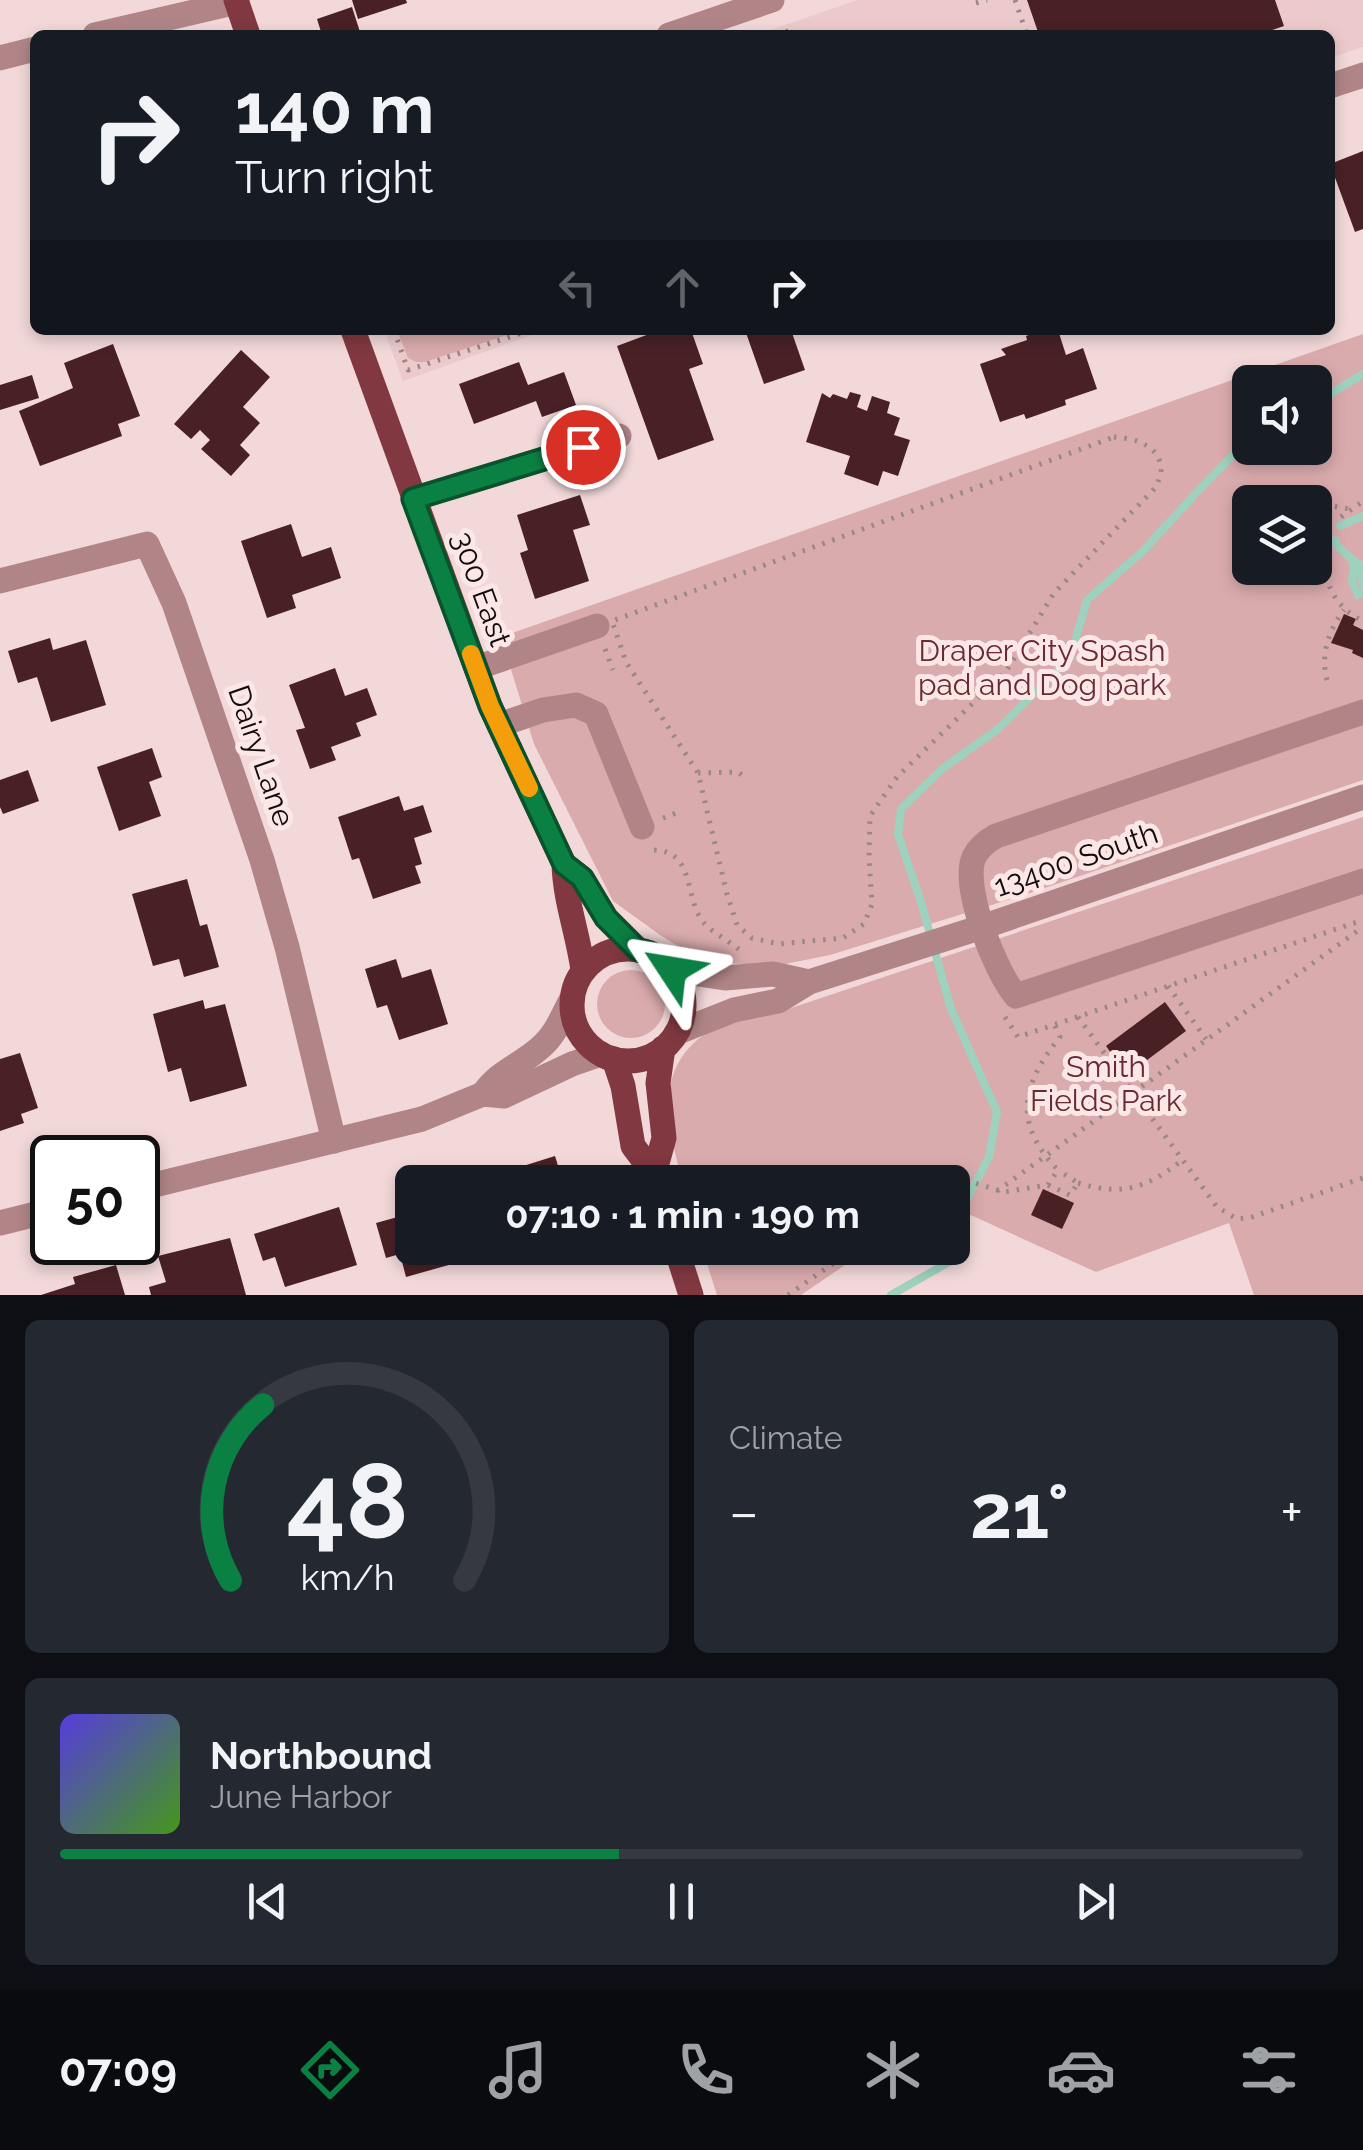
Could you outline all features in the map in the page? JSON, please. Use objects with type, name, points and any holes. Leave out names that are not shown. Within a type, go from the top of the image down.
[{"type":"main road","points":[[236,1],[246,30]]},
{"type":"main road","name":"300 East","points":[[354,335],[476,668],[564,864],[565,892],[584,970]]},
{"type":"main road","name":"300 East","points":[[564,864],[582,878],[606,918],[638,950]]},
{"type":"main road","points":[[658,1165],[664,1138],[658,1084],[670,1041],[682,1018],[684,1001],[680,985],[672,970],[650,953],[622,949],[594,959],[576,983],[572,998],[577,1030],[587,1044],[607,1057],[640,1060],[670,1041]]},
{"type":"main road","points":[[607,1057],[623,1086],[634,1146],[646,1165]]},
{"type":"main road","points":[[681,1265],[691,1295]]},
{"type":"street","points":[[685,30],[772,0]]},
{"type":"street","points":[[116,30],[236,1]]},
{"type":"street","points":[[0,58],[30,50]]},
{"type":"street","points":[[1335,84],[1363,75]]},
{"type":"street","points":[[413,499],[618,436]]},
{"type":"street","name":"Dairy Lane","points":[[0,581],[147,544],[174,602],[262,860],[334,1141]]},
{"type":"street","points":[[476,668],[596,626]]},
{"type":"street","points":[[499,725],[576,704],[596,714],[646,834]]},
{"type":"street","points":[[1363,712],[996,836],[984,843],[974,858],[972,886],[982,927],[1004,982],[1016,996],[1363,881]]},
{"type":"street","name":"13400 South","points":[[670,1041],[734,1010],[778,1001],[809,982],[1363,797]]},
{"type":"street","name":"13400 South","points":[[672,970],[725,978],[773,974],[809,982]]},
{"type":"street","points":[[484,1094],[495,1077],[542,1046],[557,1029],[572,998]]},
{"type":"street","points":[[160,1184],[422,1119],[484,1094],[504,1096],[572,1064],[607,1057]]},
{"type":"street","points":[[0,1223],[30,1216]]},
{"type":"path","points":[[976,3],[987,0]]},
{"type":"path","points":[[1015,0],[1025,30]]},
{"type":"path","points":[[396,335],[408,370],[516,335]]},
{"type":"path","points":[[1114,436],[1138,439],[1155,454],[1161,468],[1156,487],[1054,593],[1007,670],[897,777],[870,816],[872,904],[864,924],[843,938],[778,944],[744,932],[737,925],[727,894],[698,773],[626,662],[612,621],[1114,436]]},
{"type":"path","points":[[1341,517],[1363,501]]},
{"type":"path","points":[[1332,506],[1350,509]]},
{"type":"path","points":[[1328,585],[1344,610],[1363,621]]},
{"type":"path","points":[[1327,680],[1325,649],[1344,610]]},
{"type":"path","points":[[698,773],[738,772],[746,778]]},
{"type":"path","points":[[646,834],[654,850],[673,854],[684,866],[703,922],[743,953],[745,959]]},
{"type":"path","points":[[1002,1011],[1018,1037],[1363,923]]},
{"type":"path","points":[[997,1191],[1363,923]]},
{"type":"path","points":[[1168,986],[1206,1039]]},
{"type":"path","points":[[1078,1016],[1216,1207],[1237,1218],[1252,1217],[1363,1178]]},
{"type":"path","points":[[1054,1024],[1060,1037],[1042,1059],[1028,1093],[1030,1125],[1044,1156],[1078,1183],[1104,1190],[1125,1190],[1152,1182],[1182,1160]]},
{"type":"path","points":[[1048,1184],[1058,1170]]},
{"type":"path","points":[[970,1182],[1004,1192],[1048,1184],[1070,1195],[1078,1183]]},
{"type":"path","points":[[788,1295],[831,1265]]},
{"type":"shaded area","points":[[857,0],[1363,0],[1363,47],[1335,56],[1335,30],[770,30]]},
{"type":"shaded area","points":[[386,335],[532,335],[403,381]]},
{"type":"green space","name":"Draper City Spash pad and Dog park","points":[[1363,334],[1363,780],[1024,895],[830,955],[770,967],[700,960],[613,901],[534,744],[501,637],[1232,380],[1232,465],[1332,465],[1332,365],[1275,365]]},
{"type":"green space","points":[[399,335],[507,335],[425,362],[408,358]]},
{"type":"green space","name":"Smith Fields Park","points":[[1363,817],[1363,1295],[1254,1295],[1229,1223],[1096,1272],[970,1215],[970,1165],[679,1165],[671,1135],[670,1091],[685,1053],[701,1037],[725,1023],[779,1012]]},
{"type":"green space","points":[[631,970],[644,972],[655,980],[663,991],[663,1017],[655,1028],[644,1036],[631,1038],[618,1036],[607,1028],[599,1017],[597,1004],[599,991],[607,980],[618,972]]},
{"type":"green space","points":[[707,1265],[845,1265],[801,1295],[717,1295]]},
{"type":"building","points":[[352,0],[406,0],[407,3],[358,19]]},
{"type":"building","points":[[1027,0],[1275,0],[1284,26],[1272,30],[1037,30]]},
{"type":"building","points":[[352,7],[359,30],[320,30],[317,19]]},
{"type":"building","points":[[1363,151],[1363,229],[1355,232],[1335,178],[1335,162]]},
{"type":"building","points":[[647,335],[693,335],[703,364],[689,369],[714,440],[658,460],[617,346]]},
{"type":"building","points":[[747,335],[793,335],[805,370],[764,384]]},
{"type":"building","points":[[1060,335],[1066,355],[1083,348],[1097,389],[1026,419],[1024,414],[1000,422],[980,364],[1006,355],[1001,349],[1027,340],[1026,336]]},
{"type":"building","points":[[113,344],[140,416],[118,424],[122,436],[40,466],[19,411],[73,388],[64,363]]},
{"type":"building","points":[[241,350],[270,377],[243,407],[260,423],[240,445],[250,455],[231,476],[201,449],[210,440],[200,430],[191,439],[174,424]]},
{"type":"building","points":[[519,362],[528,385],[564,372],[576,405],[542,417],[536,401],[474,424],[459,384]]},
{"type":"building","points":[[32,375],[39,398],[0,410],[0,385]]},
{"type":"building","points":[[850,392],[861,395],[857,407],[867,411],[872,396],[890,402],[887,413],[900,418],[894,435],[910,440],[898,476],[883,471],[878,486],[844,474],[850,456],[806,442],[822,393],[847,399]]},
{"type":"building","points":[[580,495],[590,525],[573,530],[589,581],[535,599],[520,553],[528,550],[517,515]]},
{"type":"building","points":[[291,524],[302,557],[331,547],[341,578],[292,595],[296,608],[267,618],[241,541]]},
{"type":"building","points":[[1344,614],[1356,619],[1353,625],[1363,630],[1363,658],[1331,643]]},
{"type":"building","points":[[50,638],[53,650],[86,640],[106,705],[51,722],[37,677],[18,683],[8,651]]},
{"type":"building","points":[[335,668],[345,696],[367,688],[377,715],[356,723],[361,736],[331,747],[336,760],[310,769],[296,730],[305,728],[289,685]]},
{"type":"building","points":[[152,748],[162,777],[149,782],[161,816],[119,831],[97,767]]},
{"type":"building","points":[[28,770],[39,801],[3,814],[0,780]]},
{"type":"building","points":[[399,796],[404,811],[423,805],[432,832],[414,838],[422,864],[415,866],[421,883],[373,899],[359,858],[352,860],[338,817]]},
{"type":"building","points":[[187,879],[200,926],[207,924],[219,967],[184,977],[179,959],[153,966],[132,894]]},
{"type":"building","points":[[396,959],[402,978],[431,969],[448,1024],[399,1040],[387,1005],[377,1008],[365,969]]},
{"type":"building","points":[[203,1000],[205,1009],[225,1004],[247,1086],[190,1102],[181,1068],[168,1072],[153,1014]]},
{"type":"building","points":[[1165,1002],[1186,1031],[1127,1075],[1106,1046]]},
{"type":"building","points":[[20,1053],[38,1108],[21,1114],[24,1123],[0,1131],[0,1059]]},
{"type":"building","points":[[555,1156],[558,1165],[526,1165]]},
{"type":"building","points":[[1043,1189],[1074,1203],[1062,1229],[1031,1215]]},
{"type":"building","points":[[339,1207],[357,1265],[285,1287],[275,1257],[263,1261],[254,1234]]},
{"type":"building","points":[[395,1218],[395,1255],[386,1258],[376,1223]]},
{"type":"building","points":[[230,1238],[246,1295],[151,1295],[149,1287],[166,1282],[160,1256]]},
{"type":"building","points":[[116,1265],[125,1295],[41,1295],[75,1284],[73,1277]]},
{"type":"building","points":[[403,1265],[449,1265],[406,1277]]},
{"type":"waterway","points":[[1332,393],[1363,374]]},
{"type":"waterway","points":[[891,1295],[958,1257],[966,1201],[989,1157],[997,1112],[951,1009],[898,834],[901,809],[942,769],[998,729],[1070,658],[1087,600],[1143,551],[1232,456]]},
{"type":"waterway","points":[[1340,526],[1363,516]]},
{"type":"waterway","points":[[1335,540],[1352,559],[1352,581],[1358,595],[1363,593]]},
{"type":"waterway","points":[[1352,559],[1360,565],[1363,585]]},
{"type":"slow traffic","points":[[471,654],[490,706],[529,788]]},
{"type":"route","points":[[583,447],[413,499],[490,706],[564,864],[582,878],[606,918],[638,950],[662,960],[672,970]]}]
